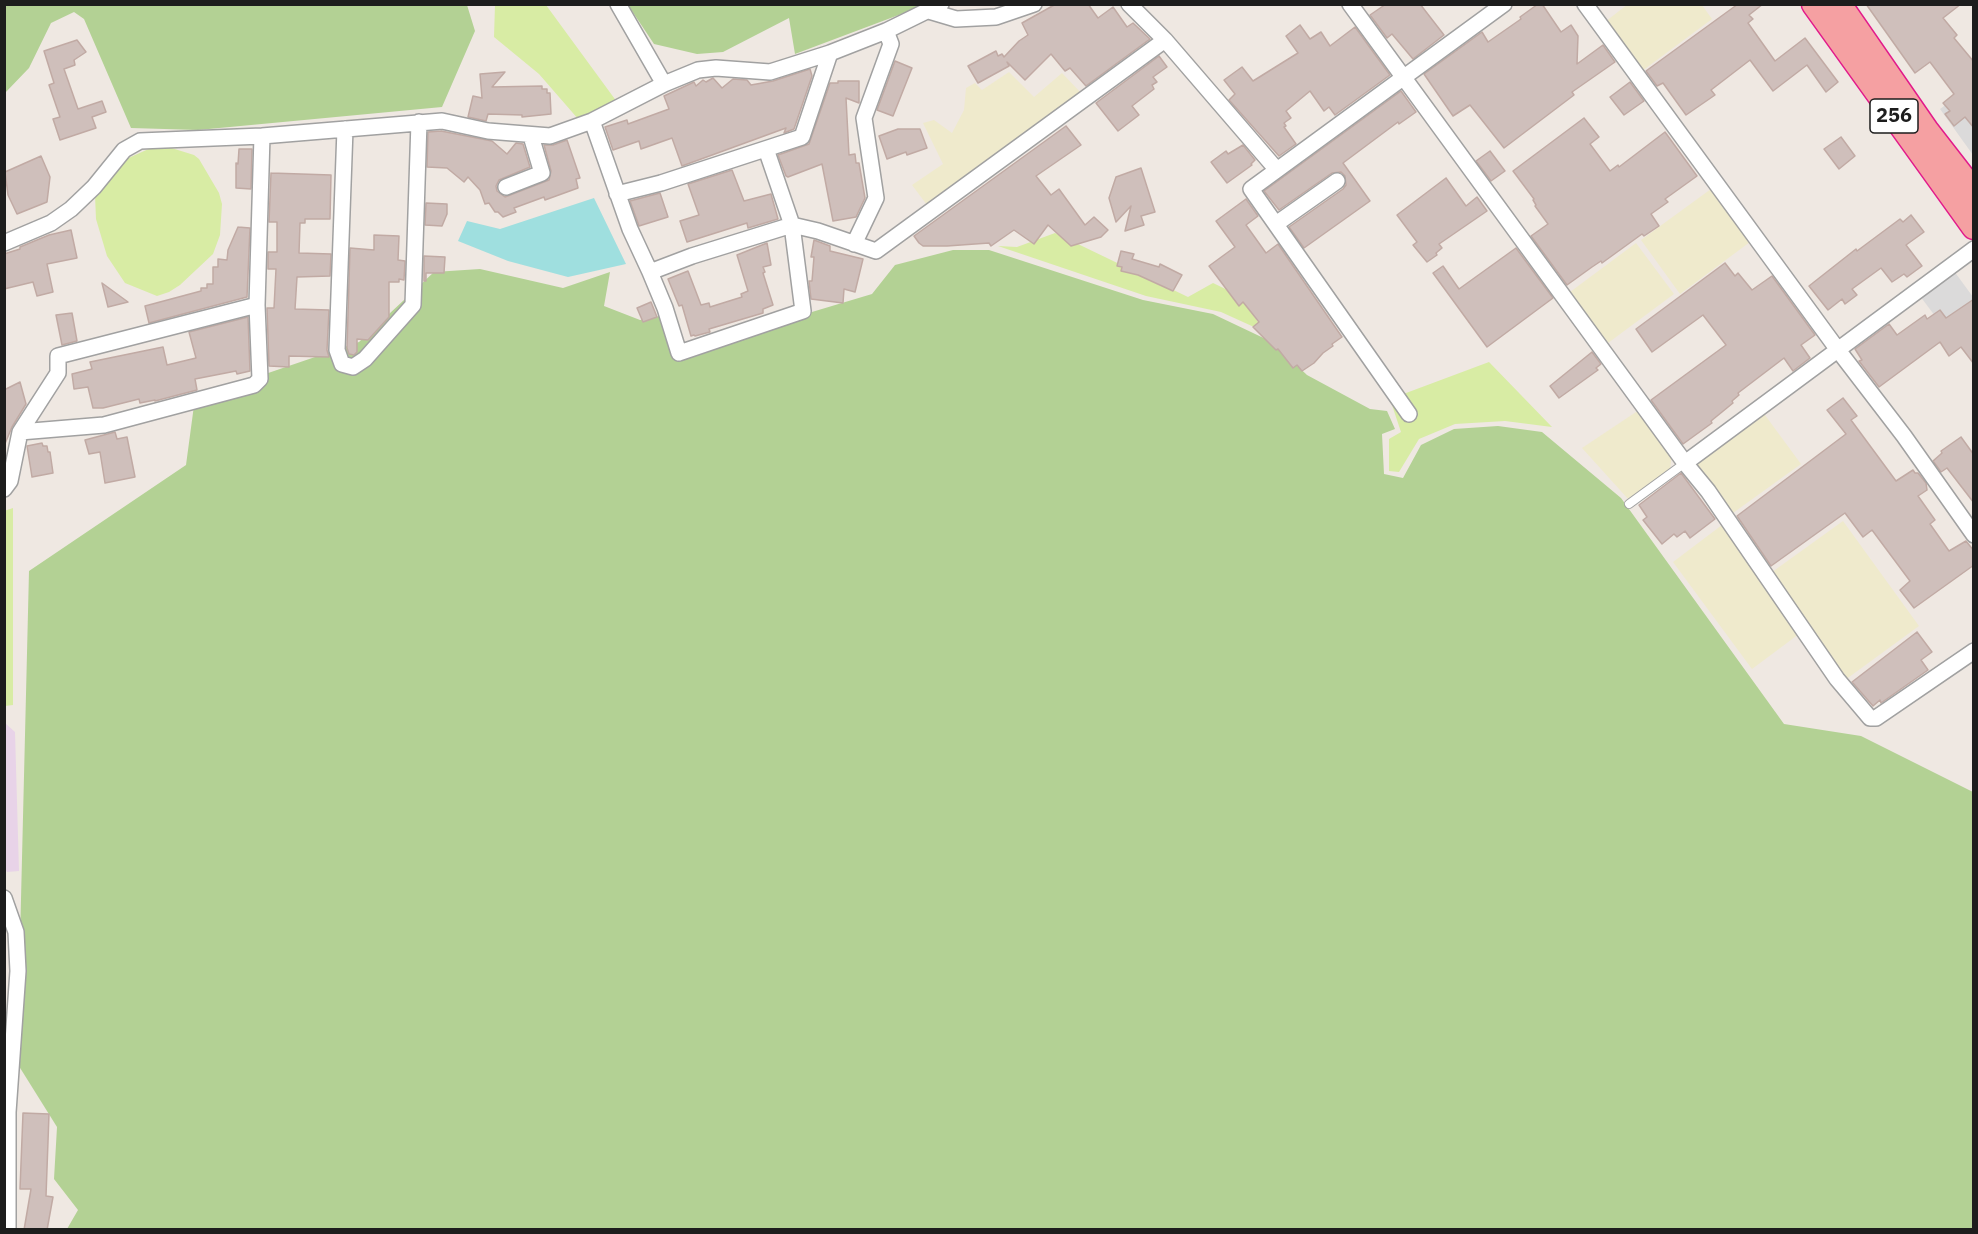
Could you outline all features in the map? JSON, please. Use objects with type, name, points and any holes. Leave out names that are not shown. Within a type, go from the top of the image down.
[{"type":"highway","name":"256","points":[[1814,4],[1974,227]]},
{"type":"highway","name":"256","points":[[1839,4],[1926,130],[1974,192]]},
{"type":"street","points":[[618,4],[664,84]]},
{"type":"street","points":[[4,243],[51,223],[71,209],[94,187],[124,150],[140,141],[262,136],[442,121],[489,131],[550,136],[592,121],[664,84],[698,70],[716,68],[770,72],[830,53],[886,31],[935,8],[956,18],[996,16],[1034,4]]},
{"type":"street","points":[[1129,4],[1165,40],[1277,170]]},
{"type":"street","points":[[1350,4],[1714,500],[1837,679],[1870,718],[1876,718],[1974,651]]},
{"type":"street","points":[[1409,414],[1251,189],[1504,4]]},
{"type":"street","points":[[1585,4],[1838,351],[1904,436],[1974,535]]},
{"type":"street","points":[[854,244],[876,198],[864,118],[891,44],[886,31]]},
{"type":"street","points":[[650,272],[692,256],[792,225],[818,231],[876,251],[1165,40]]},
{"type":"street","points":[[617,194],[661,183],[802,137],[830,53]]},
{"type":"street","points":[[592,121],[630,229],[665,308],[679,353],[803,311],[792,225],[766,148]]},
{"type":"street","points":[[345,129],[337,350],[342,364],[352,367],[364,359],[413,305],[419,122]]},
{"type":"street","points":[[20,432],[104,425],[254,385],[260,380],[257,305],[262,136]]},
{"type":"street","points":[[506,187],[542,173],[531,136]]},
{"type":"street","points":[[1276,224],[1337,181]]},
{"type":"street","points":[[1685,463],[1974,249]]},
{"type":"street","points":[[4,489],[10,481],[20,432],[58,373],[58,356],[257,305]]},
{"type":"street","points":[[4,898],[16,932],[18,971],[6,1112],[8,1230]]},
{"type":"lane","points":[[1629,504],[1685,463]]},
{"type":"shaded area","points":[[1628,4],[1702,5],[1712,19],[1642,71],[1605,22]]},
{"type":"shaded area","points":[[1009,72],[1034,97],[1062,73],[1083,95],[930,209],[912,185],[943,164],[923,123],[934,120],[952,133],[964,110],[966,88],[975,83],[982,90]]},
{"type":"shaded area","points":[[1973,85],[1973,155],[1940,109]]},
{"type":"shaded area","points":[[1711,189],[1750,242],[1680,294],[1641,240]]},
{"type":"shaded area","points":[[1636,243],[1674,294],[1604,346],[1566,295]]},
{"type":"shaded area","points":[[1954,271],[1973,297],[1973,337],[1959,348],[1920,296]]},
{"type":"shaded area","points":[[1639,410],[1672,454],[1670,469],[1629,500],[1582,448]]},
{"type":"shaded area","points":[[1762,411],[1801,464],[1733,513],[1695,465]]},
{"type":"shaded area","points":[[1843,521],[1919,626],[1845,680],[1768,575]]},
{"type":"shaded area","points":[[1726,522],[1803,631],[1752,669],[1673,562]]},
{"type":"shaded area","points":[[5,723],[15,732],[19,871],[7,872],[4,867]]},
{"type":"green space","points":[[5,4],[467,5],[475,31],[442,107],[198,130],[131,128],[84,19],[74,12],[51,23],[29,68],[5,93]]},
{"type":"green space","points":[[495,5],[546,5],[617,102],[579,120],[539,74],[494,37]]},
{"type":"green space","points":[[628,5],[919,5],[912,10],[795,54],[789,18],[723,52],[697,54],[654,44]]},
{"type":"green space","points":[[165,146],[194,155],[199,159],[219,193],[222,204],[220,235],[213,254],[180,285],[157,296],[125,283],[107,256],[96,219],[95,195],[124,160],[153,147]]},
{"type":"green space","points":[[1055,233],[1188,297],[1213,283],[1240,296],[1265,332],[1221,312],[1146,296],[998,246],[1017,247]]},
{"type":"green space","points":[[953,250],[989,250],[1143,300],[1213,314],[1272,342],[1307,375],[1370,409],[1387,411],[1395,429],[1382,434],[1384,474],[1403,478],[1421,445],[1454,429],[1498,426],[1542,432],[1621,498],[1784,724],[1861,736],[1973,792],[1973,1229],[67,1229],[78,1210],[54,1179],[57,1127],[17,1063],[29,571],[186,465],[195,398],[359,342],[434,272],[480,269],[563,288],[610,272],[604,306],[640,320],[660,316],[675,353],[872,294],[895,265]]},
{"type":"green space","points":[[1489,362],[1552,427],[1505,421],[1455,424],[1419,439],[1399,472],[1389,471],[1389,439],[1401,432],[1390,399]]},
{"type":"green space","points":[[13,508],[13,705],[5,706],[4,511]]},
{"type":"water","points":[[594,198],[626,264],[568,277],[508,261],[458,241],[467,221],[500,229]]},
{"type":"building","points":[[1056,4],[1088,4],[1098,18],[1113,7],[1127,27],[1133,23],[1150,39],[1086,86],[1070,68],[1065,71],[1051,54],[1025,80],[1007,62],[1009,66],[978,83],[968,66],[996,51],[998,56],[1002,54],[1004,57],[1028,35],[1022,23]]},
{"type":"building","points":[[1386,4],[1420,4],[1444,35],[1413,59],[1392,34],[1387,38],[1370,15]]},
{"type":"building","points":[[1538,4],[1542,4],[1561,32],[1571,25],[1578,36],[1577,64],[1603,45],[1615,62],[1572,92],[1574,95],[1504,148],[1470,105],[1453,116],[1424,74],[1482,32],[1488,42]]},
{"type":"building","points":[[1738,4],[1763,4],[1749,15],[1753,19],[1748,23],[1775,61],[1805,38],[1838,82],[1826,92],[1807,65],[1773,91],[1750,60],[1711,90],[1715,95],[1686,115],[1663,83],[1657,86],[1646,71]]},
{"type":"building","points":[[1866,4],[1961,4],[1943,18],[1957,35],[1954,38],[1974,62],[1974,128],[1965,117],[1954,126],[1945,114],[1950,111],[1943,103],[1954,94],[1930,62],[1915,73]]},
{"type":"building","points":[[1300,25],[1310,39],[1321,32],[1330,46],[1355,27],[1390,75],[1335,115],[1329,107],[1324,111],[1310,91],[1286,111],[1291,118],[1284,123],[1286,126],[1284,127],[1296,144],[1279,156],[1229,100],[1235,94],[1224,80],[1242,67],[1253,81],[1298,53],[1286,36]]},
{"type":"building","points":[[77,40],[86,52],[74,60],[75,65],[64,69],[78,109],[102,101],[106,112],[92,117],[96,128],[60,140],[53,119],[60,117],[49,85],[54,83],[44,51]]},
{"type":"building","points":[[1159,56],[1167,67],[1153,77],[1157,82],[1152,85],[1154,89],[1132,106],[1139,115],[1118,131],[1096,103]]},
{"type":"building","points":[[895,61],[912,68],[893,116],[877,110]]},
{"type":"building","points":[[810,69],[812,76],[794,129],[784,133],[786,128],[682,166],[672,138],[641,149],[639,141],[613,150],[605,127],[627,120],[628,124],[669,109],[664,96],[694,82],[696,86],[703,80],[706,82],[713,78],[722,88],[733,79],[747,80],[751,85],[773,81]]},
{"type":"building","points":[[505,72],[492,87],[542,86],[542,89],[547,89],[547,93],[550,93],[551,114],[522,117],[522,115],[488,114],[486,121],[468,117],[473,96],[482,98],[480,74]]},
{"type":"building","points":[[838,81],[859,81],[859,103],[846,98],[849,155],[855,154],[856,163],[859,163],[865,198],[856,217],[833,221],[822,164],[788,177],[778,155],[809,144],[830,83],[838,83]]},
{"type":"building","points":[[1630,82],[1644,101],[1624,115],[1610,97]]},
{"type":"building","points":[[1401,91],[1416,112],[1399,124],[1398,122],[1343,163],[1370,201],[1304,248],[1289,227],[1343,189],[1346,185],[1345,176],[1341,172],[1332,173],[1279,210],[1264,191]]},
{"type":"building","points":[[1584,118],[1599,137],[1590,144],[1610,171],[1618,165],[1619,167],[1665,132],[1697,176],[1665,199],[1668,202],[1651,214],[1659,226],[1644,236],[1642,234],[1567,285],[1531,236],[1548,224],[1535,206],[1534,199],[1513,171]]},
{"type":"building","points":[[1066,126],[1081,145],[1036,176],[1051,195],[1059,189],[1085,225],[1094,217],[1108,230],[1101,237],[1071,246],[1048,225],[1034,244],[1014,230],[991,246],[989,243],[923,246],[919,243],[914,236]]},
{"type":"building","points":[[898,129],[920,129],[927,148],[887,159],[879,136]]},
{"type":"building","points":[[441,131],[492,141],[507,154],[516,143],[523,144],[530,167],[499,180],[496,186],[497,191],[505,197],[549,180],[551,171],[544,145],[553,145],[567,140],[580,178],[576,179],[578,188],[514,208],[516,212],[503,217],[495,212],[489,203],[485,204],[480,190],[468,177],[464,182],[447,168],[427,167],[428,132]]},
{"type":"building","points":[[1841,137],[1855,156],[1839,169],[1824,149]]},
{"type":"building","points":[[1243,145],[1255,160],[1252,165],[1227,183],[1211,162],[1226,151],[1228,154]]},
{"type":"building","points":[[239,149],[252,149],[251,189],[236,188],[236,163],[238,164]]},
{"type":"building","points":[[1490,151],[1505,171],[1491,181],[1476,161]]},
{"type":"building","points":[[41,156],[50,177],[47,202],[17,214],[8,195],[5,172]]},
{"type":"building","points":[[1141,168],[1155,212],[1141,216],[1144,225],[1125,231],[1131,206],[1116,222],[1109,198],[1116,177]]},
{"type":"building","points":[[732,170],[744,201],[771,194],[778,219],[748,228],[747,223],[687,242],[680,221],[699,215],[688,184]]},
{"type":"building","points":[[271,173],[331,175],[330,219],[305,219],[305,223],[300,223],[299,253],[331,254],[330,276],[297,277],[295,309],[329,310],[327,350],[329,357],[289,356],[289,367],[269,366],[267,308],[274,308],[276,269],[268,269],[268,252],[277,252],[277,222],[269,222]]},
{"type":"building","points":[[1446,178],[1466,206],[1477,197],[1487,211],[1439,244],[1442,248],[1427,262],[1413,245],[1417,242],[1397,215]]},
{"type":"building","points":[[660,193],[668,217],[639,226],[630,201]]},
{"type":"building","points":[[1246,199],[1258,216],[1246,225],[1266,253],[1278,244],[1342,337],[1302,371],[1297,365],[1293,368],[1278,349],[1276,350],[1253,327],[1259,322],[1243,302],[1239,306],[1209,266],[1235,247],[1216,221]]},
{"type":"building","points":[[426,203],[447,204],[447,214],[442,226],[425,225]]},
{"type":"building","points":[[1911,215],[1924,232],[1906,245],[1922,266],[1907,277],[1904,274],[1892,282],[1881,268],[1852,289],[1857,295],[1845,304],[1842,299],[1828,310],[1809,286],[1856,249],[1857,251],[1900,219],[1903,222]]},
{"type":"building","points":[[238,227],[250,228],[247,297],[149,323],[145,306],[201,291],[201,288],[207,288],[207,284],[213,284],[213,267],[218,267],[218,259],[227,260],[228,250]]},
{"type":"building","points":[[71,230],[77,258],[47,264],[53,292],[37,296],[33,282],[4,289],[4,254],[49,235]]},
{"type":"building","points":[[374,235],[399,236],[398,260],[405,261],[404,280],[389,282],[389,317],[368,340],[357,339],[357,352],[354,355],[349,354],[347,348],[350,248],[374,250]]},
{"type":"building","points":[[814,240],[830,246],[830,251],[863,259],[855,292],[844,289],[843,303],[811,299],[809,281],[812,281],[814,257],[811,257]]},
{"type":"building","points":[[767,243],[771,265],[763,267],[765,272],[763,273],[773,305],[763,309],[763,313],[709,329],[710,332],[691,336],[682,305],[679,306],[668,279],[688,271],[701,305],[709,303],[710,307],[742,297],[741,294],[748,291],[737,255]]},
{"type":"building","points":[[1516,248],[1553,298],[1487,347],[1433,273],[1443,266],[1459,289]]},
{"type":"building","points":[[1121,251],[1134,254],[1132,259],[1159,267],[1160,264],[1182,275],[1173,291],[1138,275],[1121,271],[1122,267],[1117,266]]},
{"type":"building","points":[[424,256],[445,257],[444,273],[426,273],[426,281],[424,281]]},
{"type":"building","points":[[1725,263],[1735,276],[1738,273],[1752,290],[1772,276],[1815,335],[1801,345],[1810,358],[1793,371],[1784,358],[1738,393],[1733,403],[1711,421],[1712,423],[1683,444],[1651,400],[1726,345],[1703,315],[1652,352],[1636,329]]},
{"type":"building","points":[[102,283],[128,302],[108,307]]},
{"type":"building","points":[[1974,299],[1974,364],[1961,347],[1949,356],[1940,342],[1879,387],[1859,361],[1862,360],[1855,349],[1889,324],[1897,335],[1925,315],[1927,319],[1940,310],[1946,318]]},
{"type":"building","points":[[651,302],[657,317],[643,322],[637,308]]},
{"type":"building","points":[[72,313],[77,341],[62,345],[56,315]]},
{"type":"building","points":[[248,317],[250,371],[237,374],[236,371],[195,379],[197,390],[155,401],[140,403],[139,399],[103,408],[93,408],[88,387],[74,389],[72,374],[92,369],[90,362],[163,347],[167,365],[196,358],[189,332]]},
{"type":"building","points":[[1592,352],[1601,364],[1596,368],[1598,370],[1559,398],[1550,386]]},
{"type":"building","points":[[20,382],[26,404],[4,446],[4,390]]},
{"type":"building","points":[[1843,398],[1857,416],[1851,420],[1896,481],[1913,470],[1926,483],[1927,490],[1918,496],[1935,520],[1930,524],[1949,551],[1966,541],[1974,551],[1974,565],[1914,608],[1900,590],[1910,581],[1872,530],[1863,537],[1845,513],[1771,566],[1737,516],[1846,434],[1827,410]]},
{"type":"building","points":[[115,432],[117,439],[127,437],[135,477],[105,483],[100,452],[89,454],[85,440]]},
{"type":"building","points":[[1961,437],[1974,455],[1974,503],[1947,468],[1941,472],[1933,461],[1942,453],[1941,451]]},
{"type":"building","points":[[42,443],[50,452],[53,473],[32,477],[27,446]]},
{"type":"building","points":[[1681,473],[1715,519],[1690,538],[1685,531],[1677,537],[1674,534],[1662,544],[1643,520],[1647,517],[1639,505]]},
{"type":"building","points":[[1917,632],[1932,652],[1921,660],[1928,670],[1881,703],[1880,700],[1873,706],[1852,682]]},
{"type":"building","points":[[23,1113],[49,1114],[46,1196],[53,1197],[47,1230],[24,1230],[31,1189],[20,1189]]}]
